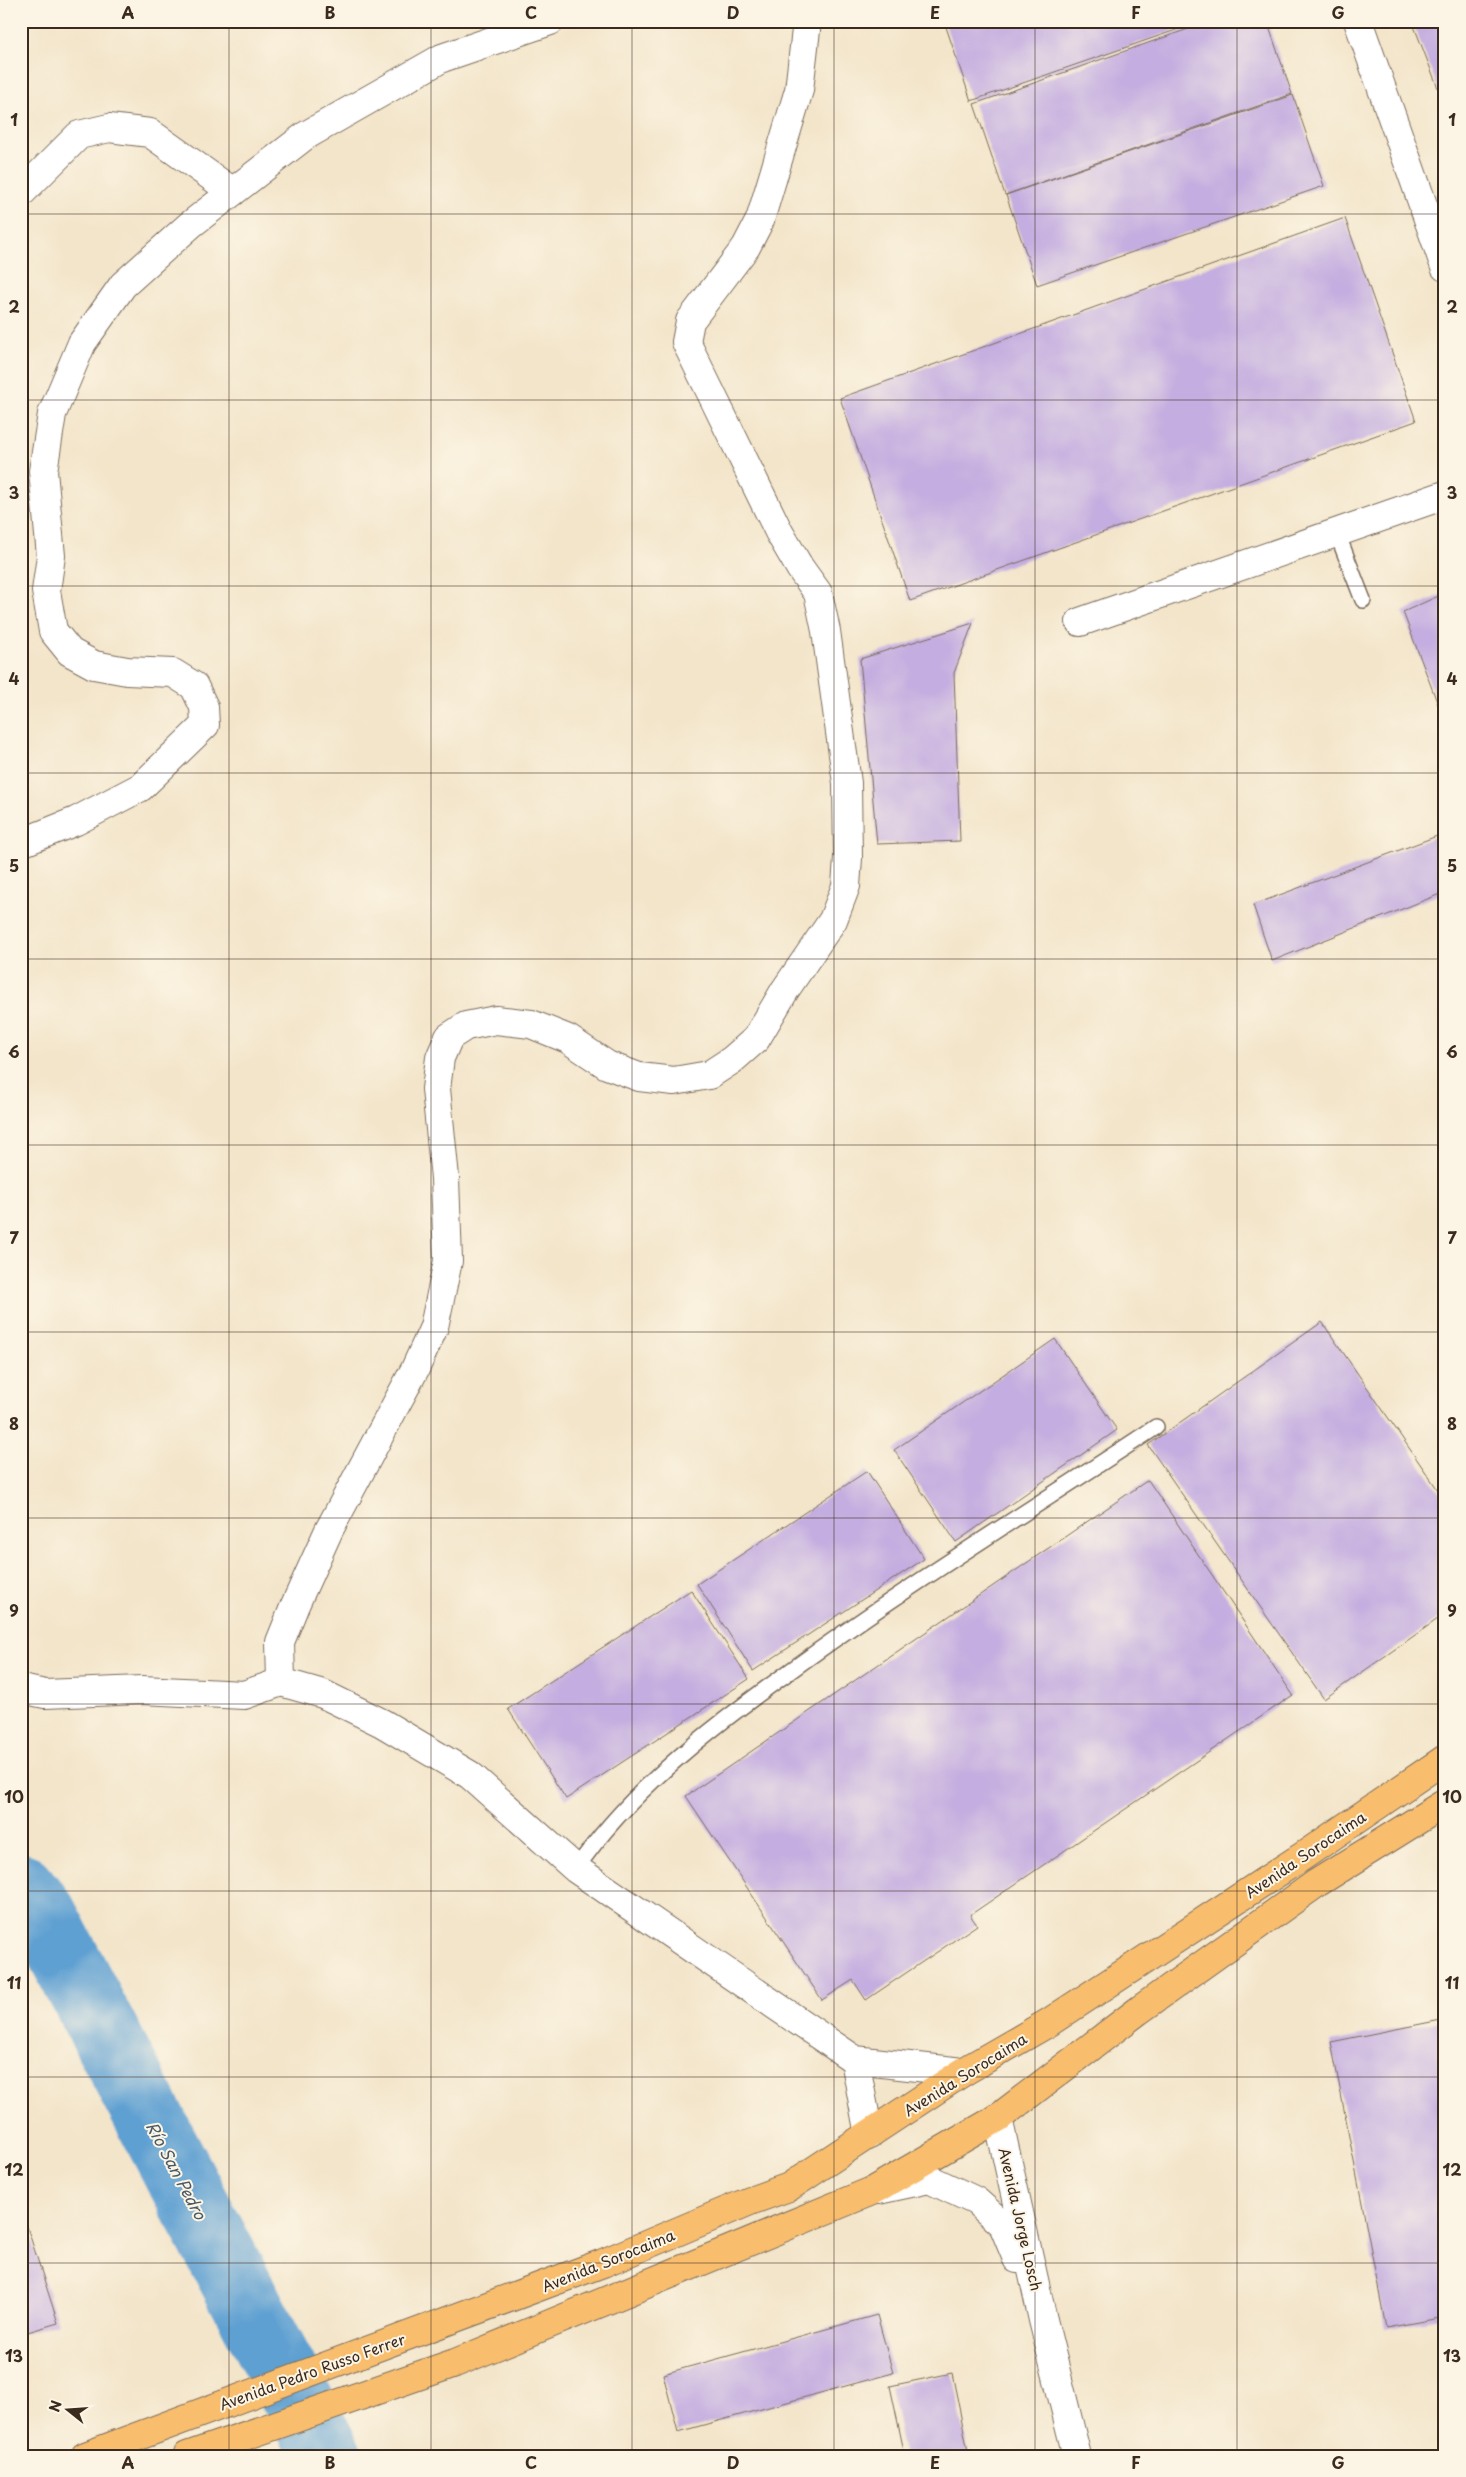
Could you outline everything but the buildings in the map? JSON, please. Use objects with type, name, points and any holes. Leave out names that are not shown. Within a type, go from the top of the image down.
[{"type":"main road","name":"Avenida Sorocaima","points":[[451,2321],[603,2263],[750,2200],[789,2188],[963,2072],[1048,2023],[1303,1856],[1445,1759]]},
{"type":"main road","name":"Avenida Sorocaima","points":[[188,2456],[455,2363],[872,2191],[998,2118],[1138,2011],[1317,1883],[1445,1803]]},
{"type":"main road","name":"Avenida Pedro Russo Ferrer","points":[[84,2456],[173,2421],[451,2321]]},
{"type":"street","points":[[21,843],[76,821],[141,787],[205,726],[204,707],[194,686],[173,673],[127,671],[94,665],[70,652],[53,631],[46,591],[51,556],[43,471],[52,414],[82,344],[123,285],[190,225],[305,136],[442,58],[550,21]]},
{"type":"street","points":[[281,1682],[280,1642],[295,1605],[329,1530],[415,1369],[434,1327],[448,1261],[445,1178],[436,1090],[440,1058],[450,1037],[466,1026],[496,1020],[531,1024],[568,1039],[607,1065],[639,1078],[674,1081],[709,1075],[732,1060],[756,1039],[785,990],[833,920],[846,886],[848,858],[847,783],[826,631],[818,593],[800,568],[779,532],[686,342],[690,321],[746,247],[760,220],[799,90],[807,21]]},
{"type":"street","points":[[1358,21],[1445,267]]},
{"type":"street","points":[[21,193],[79,135],[109,128],[150,133],[233,192]]},
{"type":"street","points":[[1080,622],[1445,495]]},
{"type":"street","points":[[21,1689],[45,1694],[142,1690],[244,1695],[281,1682],[323,1694],[382,1723],[470,1774],[576,1869],[855,2060],[963,2072]]},
{"type":"street","points":[[855,2060],[869,2135]]},
{"type":"street","name":"Avenida Jorge Losch","points":[[998,2118],[1043,2320],[1077,2456]]},
{"type":"street","name":"Avenida Jorge Losch","points":[[872,2191],[929,2179],[976,2201],[1003,2225],[1043,2320]]},
{"type":"lane","points":[[1337,533],[1363,600]]},
{"type":"lane","points":[[576,1869],[597,1838],[678,1758],[718,1723],[860,1621],[1156,1427]]},
{"type":"waterway","name":"Río San Pedro","points":[[21,1888],[42,1914],[327,2456]]}]
